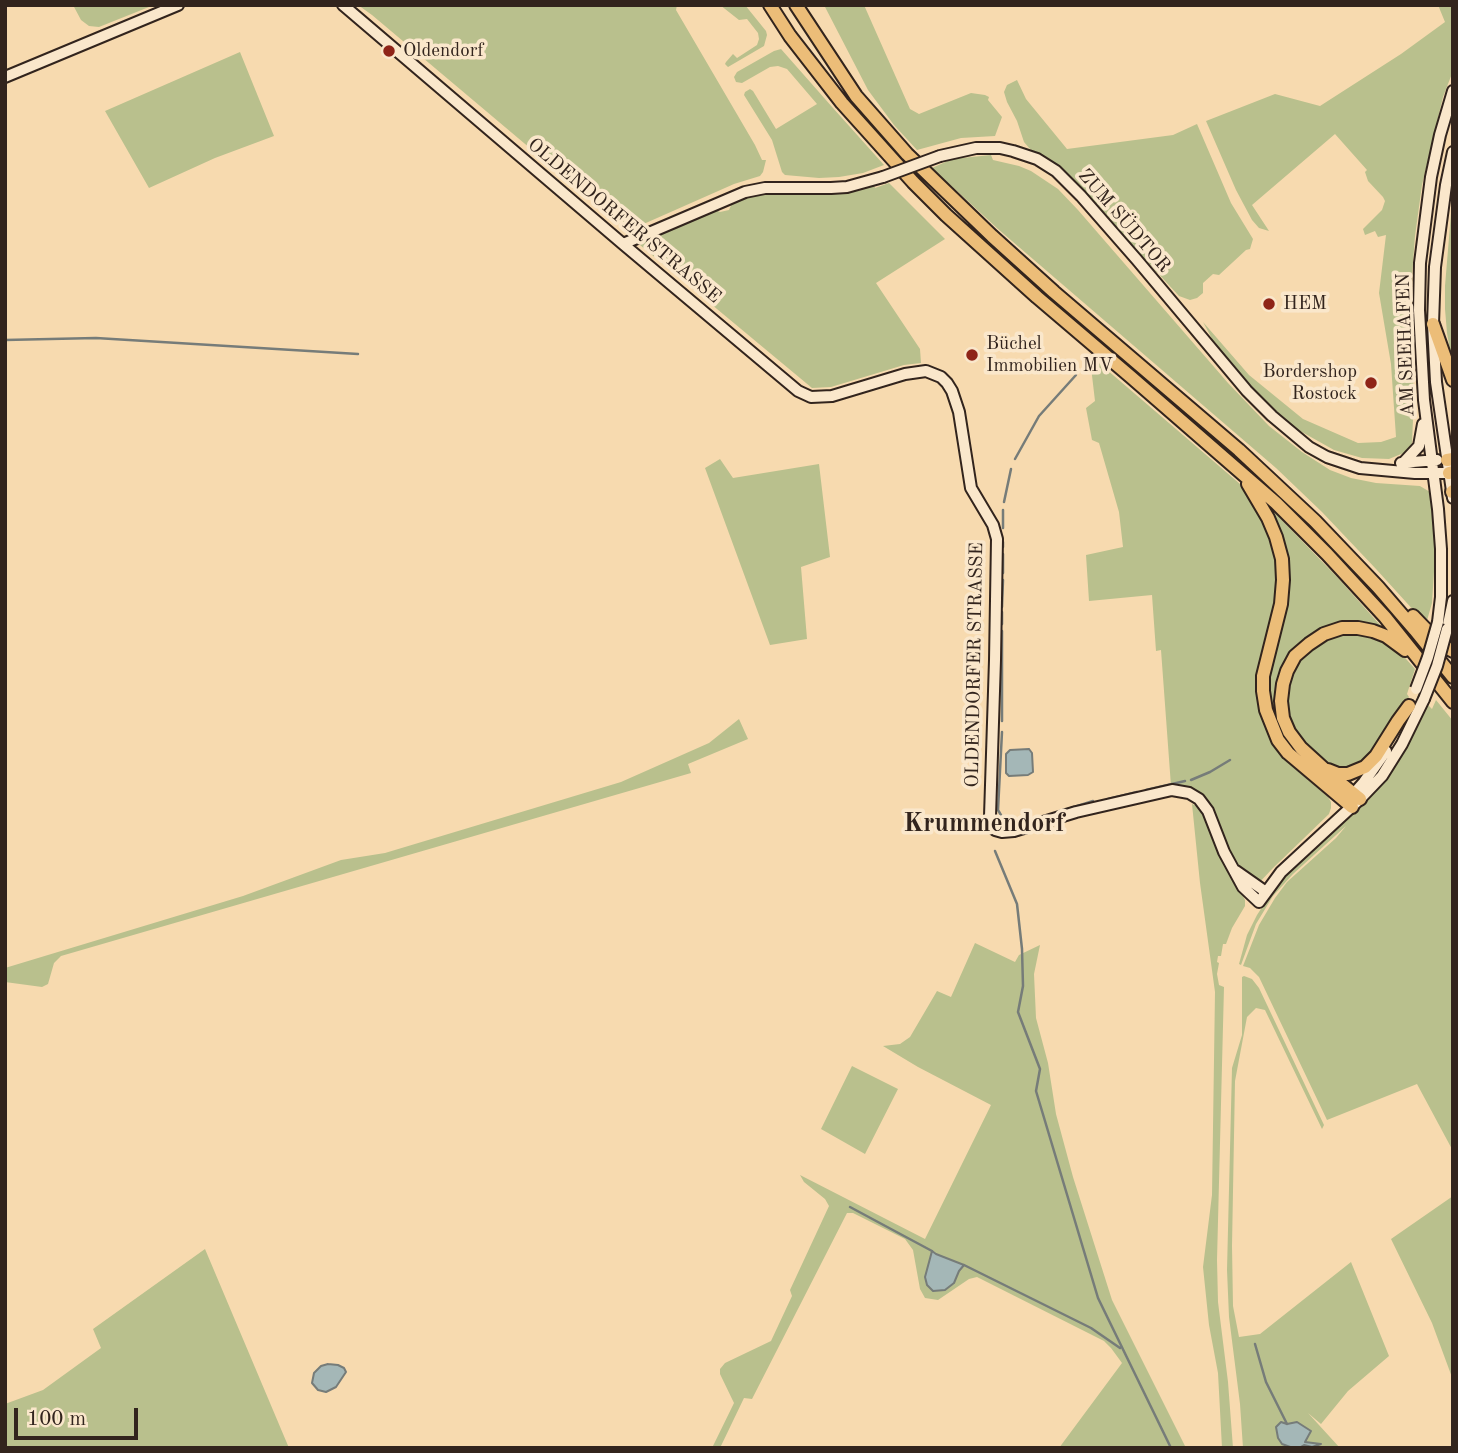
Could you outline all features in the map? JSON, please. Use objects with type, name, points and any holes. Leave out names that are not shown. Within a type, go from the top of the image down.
[{"type":"highway","points":[[770,5],[790,36],[842,103],[893,162],[1037,297],[1241,471],[1327,554],[1385,617],[1453,702]]},
{"type":"highway","points":[[796,5],[856,96],[907,154],[1054,292],[1269,477],[1315,521],[1378,587],[1453,677]]},
{"type":"highway","points":[[1433,324],[1453,380]]},
{"type":"highway","points":[[1241,471],[1268,518],[1282,559],[1281,604],[1264,676],[1266,710],[1278,740],[1288,753],[1353,800]]},
{"type":"highway","points":[[1378,587],[1389,591],[1440,644],[1453,651]]},
{"type":"highway","points":[[1353,800],[1301,748],[1283,718],[1283,684],[1295,656],[1325,634],[1342,628],[1358,628],[1386,636],[1429,671]]},
{"type":"highway","points":[[1323,768],[1338,774],[1348,774],[1365,767],[1376,756],[1409,706]]},
{"type":"street","points":[[5,77],[178,5]]},
{"type":"street","name":"OLDENDORFER STRASSE","points":[[343,5],[798,391],[819,398],[832,396],[916,371],[934,373],[947,383],[959,412],[971,488],[993,525],[997,540],[991,825],[1002,832],[1014,831],[1076,812],[1172,790],[1189,793],[1199,799],[1208,811],[1219,840],[1243,887],[1259,902],[1266,892],[1235,870]]},
{"type":"street","name":"AM SEEHAFEN","points":[[1442,626],[1441,549],[1424,400],[1419,310],[1420,263],[1432,177],[1440,135],[1453,91]]},
{"type":"street","name":"ZUM SÜDTOR","points":[[623,244],[745,192],[765,188],[839,188],[883,177],[940,156],[976,148],[1007,149],[1037,159],[1056,171],[1082,196],[1247,391],[1309,447],[1327,457],[1360,468],[1381,471],[1434,473],[1450,466]]},
{"type":"street","name":"AM SEEHAFEN","points":[[1453,152],[1435,267],[1433,324],[1436,382],[1453,498]]},
{"type":"street","points":[[1405,462],[1419,446],[1424,400]]},
{"type":"street","points":[[1381,471],[1405,462],[1432,461],[1450,466]]},
{"type":"street","points":[[1266,892],[1281,872],[1340,817],[1384,754],[1397,733],[1453,601]]},
{"type":"street","points":[[1353,800],[1382,776],[1424,699],[1437,666],[1442,626]]},
{"type":"green space","points":[[73,5],[154,5],[99,27],[89,26],[81,20]]},
{"type":"green space","points":[[358,5],[677,5],[676,10],[762,160],[766,160],[763,172],[760,176],[734,184],[630,230],[626,229]]},
{"type":"green space","points":[[720,5],[745,5],[767,35],[764,46],[728,67],[725,64],[733,54],[737,58],[757,45],[759,39],[758,33],[747,19],[739,20]]},
{"type":"green space","points":[[824,5],[864,5],[910,109],[919,114],[971,93],[985,95],[1002,117],[995,136],[961,138],[917,150],[868,90]]},
{"type":"green space","points":[[1438,5],[1453,5],[1453,71],[1443,97],[1422,185],[1415,236],[1409,315],[1414,396],[1412,443],[1406,452],[1389,459],[1362,458],[1334,450],[1293,427],[1257,396],[1217,348],[1203,322],[1249,375],[1303,419],[1358,443],[1381,442],[1396,437],[1391,364],[1379,293],[1386,235],[1378,237],[1375,231],[1365,235],[1363,229],[1382,210],[1385,201],[1368,181],[1365,172],[1367,170],[1335,134],[1252,205],[1269,231],[1259,228],[1236,190],[1206,121],[1275,94],[1320,106],[1445,22]]},
{"type":"green space","points":[[781,49],[884,165],[863,173],[839,177],[819,178],[785,175],[782,172],[772,140],[744,95],[745,92],[750,89],[753,91],[776,129],[817,104],[787,69],[778,66],[770,67],[742,83],[736,82],[734,77],[737,72]]},
{"type":"green space","points":[[240,52],[274,136],[215,158],[149,188],[105,111]]},
{"type":"green space","points":[[1017,80],[1026,99],[1067,149],[1173,135],[1197,124],[1231,203],[1253,239],[1250,249],[1219,275],[1213,274],[1203,283],[1203,293],[1197,298],[1190,300],[1179,296],[1063,171],[1024,142],[1004,92],[1007,85]]},
{"type":"green space","points":[[991,155],[993,160],[1031,171],[1058,189],[1228,383],[1269,426],[1302,452],[1330,470],[1351,478],[1420,486],[1430,492],[1434,572],[1432,603],[1426,624],[1322,512],[1276,468],[998,229],[932,168],[952,159]]},
{"type":"green space","points":[[889,183],[945,239],[876,283],[920,349],[921,363],[904,365],[831,387],[812,388],[640,245],[641,240],[714,209],[720,212],[729,210],[732,203],[751,196],[774,193],[843,193]]},
{"type":"green space","points":[[1453,189],[1453,367],[1447,333],[1445,286]]},
{"type":"green space","points":[[1099,363],[1240,484],[1266,522],[1279,564],[1276,606],[1259,665],[1258,693],[1262,720],[1273,745],[1286,761],[1328,797],[1331,808],[1329,814],[1257,885],[1235,870],[1208,811],[1171,786],[1161,650],[1156,651],[1152,595],[1089,601],[1086,555],[1123,547],[1119,512],[1099,443],[1092,440],[1086,408],[1095,401],[1091,367]]},
{"type":"green space","points":[[720,459],[733,478],[819,464],[830,557],[801,567],[807,639],[770,645],[705,468]]},
{"type":"green space","points":[[1269,507],[1381,626],[1359,622],[1323,627],[1293,650],[1277,679],[1274,698],[1276,717],[1285,738],[1296,752],[1338,787],[1298,757],[1275,726],[1266,687],[1286,605],[1281,533]]},
{"type":"green space","points":[[1356,633],[1375,636],[1399,651],[1415,669],[1407,694],[1409,697],[1372,755],[1351,769],[1330,767],[1299,739],[1290,723],[1286,702],[1288,683],[1293,669],[1319,641]]},
{"type":"green space","points":[[1436,700],[1453,721],[1453,1151],[1417,1084],[1327,1120],[1259,977],[1250,968],[1243,966],[1259,925],[1275,898],[1287,882],[1346,826],[1293,874],[1273,896],[1256,924],[1241,965],[1239,964],[1247,935],[1270,895],[1283,878],[1371,794],[1402,754],[1428,705],[1432,709]]},
{"type":"green space","points":[[739,719],[748,739],[688,764],[691,773],[61,956],[54,963],[48,984],[42,987],[5,982],[5,968],[243,896],[341,860],[385,853],[621,782],[709,743]]},
{"type":"green space","points":[[1192,804],[1203,812],[1245,900],[1245,906],[1226,944],[1223,944],[1217,962],[1219,985],[1224,987],[1218,1302],[1233,1448],[1222,1448],[1218,1373],[1209,1325],[1203,1267],[1212,1195],[1215,992]]},
{"type":"green space","points":[[975,943],[1015,962],[1019,955],[1040,945],[1034,974],[1036,1018],[1048,1063],[1056,1114],[1073,1177],[1112,1300],[1186,1448],[1059,1448],[1122,1363],[1111,1348],[1104,1341],[977,1277],[969,1279],[938,1300],[925,1298],[920,1289],[913,1250],[905,1239],[853,1213],[847,1213],[752,1399],[744,1398],[720,1448],[712,1448],[734,1403],[720,1369],[725,1363],[771,1341],[792,1296],[790,1290],[829,1206],[800,1175],[925,1239],[991,1105],[883,1046],[900,1044],[910,1037],[937,991],[951,997]]},
{"type":"green space","points":[[1244,976],[1252,979],[1259,988],[1324,1125],[1322,1129],[1265,1010],[1256,1008],[1247,1017],[1235,1081],[1232,1246],[1233,1306],[1239,1337],[1260,1334],[1351,1262],[1389,1356],[1348,1391],[1321,1424],[1308,1413],[1340,1448],[1243,1448],[1229,1317],[1227,1270],[1232,1068],[1242,1035]]},
{"type":"green space","points":[[852,1066],[898,1089],[865,1154],[821,1129]]},
{"type":"green space","points":[[1453,1196],[1453,1380],[1432,1323],[1391,1239]]},
{"type":"green space","points":[[205,1249],[289,1448],[5,1448],[5,1404],[43,1390],[101,1348],[93,1329]]},
{"type":"shaded area","points":[[1029,749],[1032,753],[1033,772],[1028,775],[1009,776],[1006,773],[1006,754],[1010,750]]},
{"type":"shaded area","points":[[932,1251],[964,1265],[954,1283],[945,1290],[933,1291],[927,1285],[925,1277]]},
{"type":"shaded area","points":[[338,1365],[346,1372],[336,1387],[326,1392],[318,1390],[312,1383],[314,1373],[321,1366]]},
{"type":"shaded area","points":[[1281,1422],[1297,1422],[1311,1431],[1305,1442],[1321,1444],[1293,1448],[1282,1444],[1276,1427]]},
{"type":"waterway","points":[[5,340],[96,338],[358,354]]},
{"type":"waterway","points":[[1015,459],[1039,416],[1076,375]]},
{"type":"waterway","points":[[1004,502],[1011,469]]},
{"type":"waterway","points":[[1003,510],[1003,528]]},
{"type":"waterway","points":[[1003,542],[1003,547]]},
{"type":"waterway","points":[[1003,554],[1003,573]]},
{"type":"waterway","points":[[1002,607],[1003,580]]},
{"type":"waterway","points":[[1002,612],[1002,624]]},
{"type":"waterway","points":[[1002,631],[1002,721]]},
{"type":"waterway","points":[[1002,732],[998,810],[1005,822],[1021,824],[1093,801]]},
{"type":"waterway","points":[[1191,780],[1230,760]]},
{"type":"waterway","points":[[1146,790],[1185,781]]},
{"type":"waterway","points":[[1108,799],[1137,792]]},
{"type":"waterway","points":[[995,851],[1017,904],[1023,986],[1018,1012],[1040,1069],[1036,1091],[1098,1298],[1171,1448]]},
{"type":"waterway","points":[[850,1207],[932,1251]]},
{"type":"waterway","points":[[964,1265],[1091,1328],[1120,1348]]},
{"type":"waterway","points":[[1255,1344],[1266,1382],[1287,1424]]},
{"type":"place","name":"Oldendorf","points":[[389,51]]},
{"type":"place","name":"HEM","points":[[1269,304]]},
{"type":"place","name":"Büchel Immobilien MV","points":[[972,355]]},
{"type":"place","name":"Bordershop Rostock","points":[[1371,383]]},
{"type":"district","name":"Krummendorf","points":[[984,824]]}]
